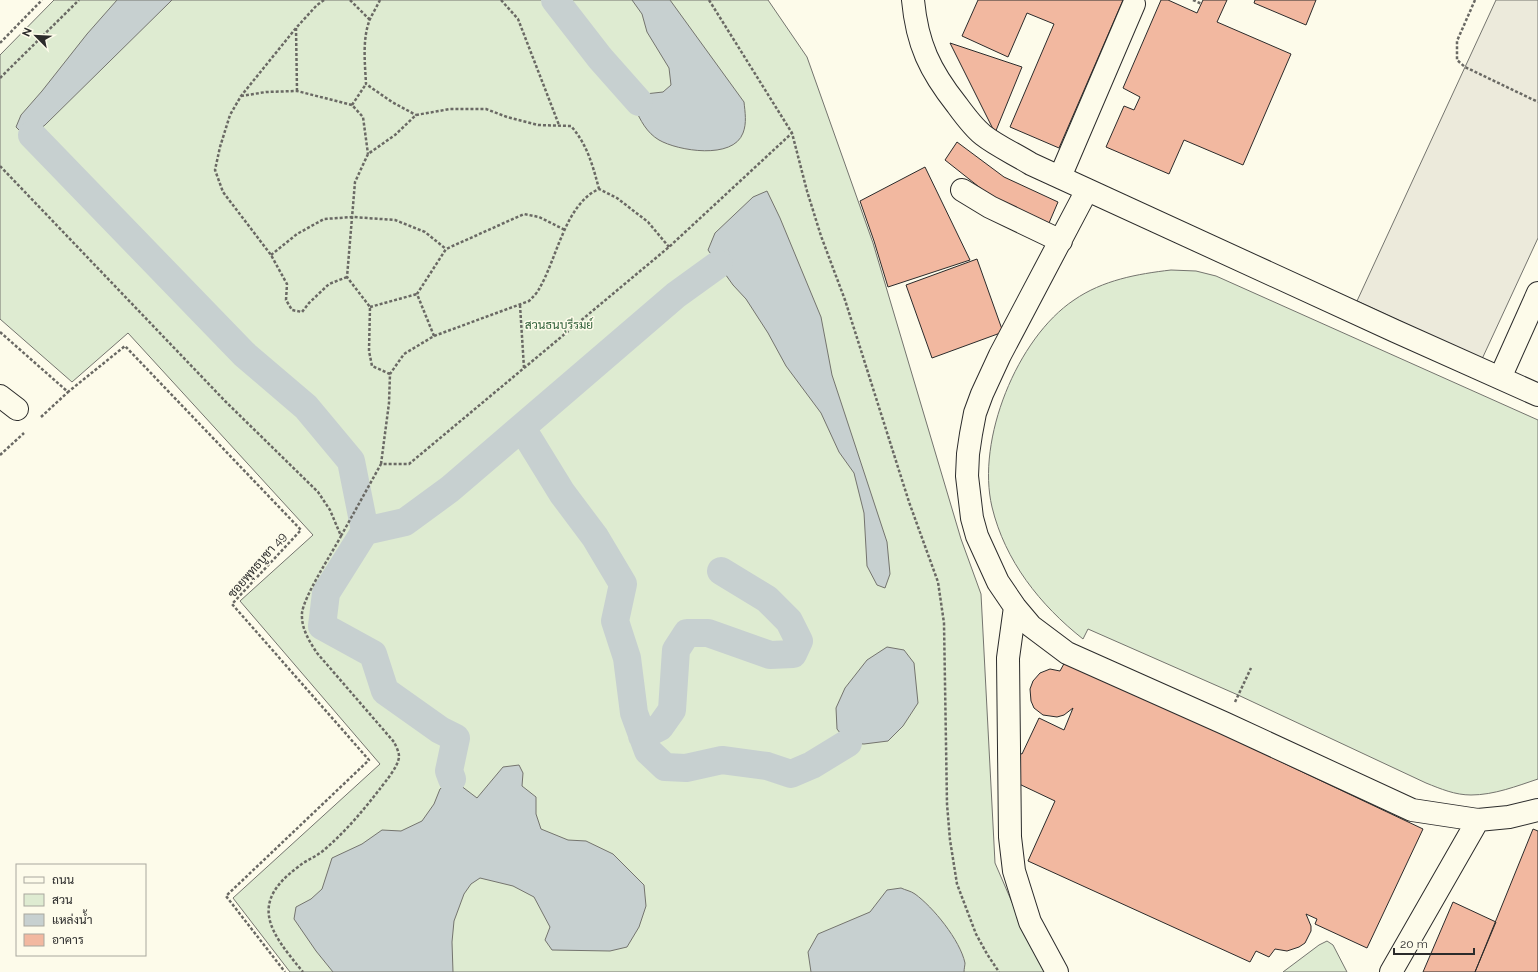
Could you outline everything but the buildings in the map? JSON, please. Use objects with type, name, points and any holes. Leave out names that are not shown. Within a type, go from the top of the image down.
[{"type":"street","points":[[913,0],[915,23],[922,47],[932,69],[941,85],[966,118],[983,135],[1030,164],[1538,395]]},
{"type":"street","points":[[1060,177],[1134,4]]},
{"type":"street","points":[[962,190],[990,207],[1061,241]]},
{"type":"street","points":[[1087,190],[1000,355],[975,413],[968,454],[967,476],[968,498],[972,518],[977,536],[998,582],[1015,607],[1031,626],[1068,653],[1412,810],[1478,820],[1509,817],[1538,810]]},
{"type":"street","points":[[1500,378],[1538,293]]},
{"type":"street","points":[[0,396],[17,409]]},
{"type":"street","points":[[1015,607],[1008,658],[1010,837],[1014,871],[1030,922],[1057,972]]},
{"type":"street","points":[[1392,972],[1478,820]]},
{"type":"path","points":[[0,43],[42,0]]},
{"type":"path","points":[[0,78],[79,0]]},
{"type":"path","points":[[324,0],[316,5],[296,28],[241,96],[230,115],[220,147],[215,170],[223,192],[271,255],[287,284],[286,300],[292,310],[302,312],[329,284],[348,277]]},
{"type":"path","points":[[350,0],[370,20]]},
{"type":"path","points":[[352,105],[366,84],[364,55],[366,32],[380,0]]},
{"type":"path","points":[[500,0],[518,19],[559,126]]},
{"type":"path","points":[[709,0],[792,133],[807,191],[821,236],[845,300],[909,502],[938,582],[944,623],[950,840],[957,884],[976,934],[999,972]]},
{"type":"path","points":[[1193,0],[1202,4]]},
{"type":"path","points":[[1475,0],[1457,41],[1457,60],[1465,67],[1538,102]]},
{"type":"path","points":[[296,28],[297,91]]},
{"type":"path","points":[[366,84],[392,102],[416,115]]},
{"type":"path","points":[[241,96],[266,92],[297,91],[352,105],[363,117],[368,154]]},
{"type":"path","points":[[390,374],[372,366],[369,351],[370,307],[348,277],[355,182],[368,154],[395,135],[416,115],[450,110],[486,109],[507,117],[538,125],[571,126],[580,136],[592,163],[599,189],[617,198],[648,222],[669,247]]},
{"type":"path","points":[[381,464],[409,464],[669,247],[792,133]]},
{"type":"path","points":[[0,166],[225,401],[318,492],[330,510],[341,536]]},
{"type":"path","points":[[303,972],[286,952],[273,929],[268,908],[270,897],[284,878],[299,866],[322,852],[356,819],[394,770],[399,756],[394,742],[317,653],[308,640],[303,627],[302,613],[307,597],[381,464],[389,403],[390,374],[404,354],[434,336],[529,301],[539,289],[576,208],[590,193],[599,189]]},
{"type":"path","points":[[370,307],[417,294],[446,249],[524,214],[539,217],[565,230]]},
{"type":"path","points":[[271,255],[297,234],[324,219],[353,217],[395,220],[425,232],[446,249]]},
{"type":"path","points":[[417,294],[434,336]]},
{"type":"path","points":[[520,305],[524,368]]},
{"type":"path","name":"ซอยพุทธบูชา 49","points":[[0,332],[68,392],[125,346],[301,530],[232,604],[369,760],[226,896],[285,972]]},
{"type":"path","points":[[1224,723],[1251,668]]},
{"type":"green space","name":"สวนธนบุรีรมย์","points":[[54,0],[768,0],[807,57],[873,243],[961,539],[981,594],[995,863],[1027,937],[1051,972],[290,972],[233,898],[380,764],[240,601],[313,535],[128,333],[72,382],[0,319],[0,55]]},
{"type":"green space","points":[[1171,270],[1196,271],[1216,276],[1538,420],[1538,779],[1505,790],[1480,795],[1459,794],[1426,783],[1238,695],[1088,629],[1083,639],[1052,612],[1026,580],[1015,564],[998,527],[992,507],[989,480],[990,452],[996,422],[1006,393],[1019,365],[1035,339],[1053,317],[1085,293],[1097,287],[1121,279]]},
{"type":"green space","points":[[1327,941],[1333,945],[1347,972],[1283,972],[1319,945]]},
{"type":"shaded area","points":[[1496,0],[1538,0],[1538,238],[1482,359],[1357,301]]},
{"type":"water","points":[[117,0],[172,0],[45,125],[32,135],[25,136],[16,127],[21,115],[87,34]]},
{"type":"water","points":[[632,0],[670,0],[744,102],[745,125],[743,133],[737,142],[728,147],[717,150],[691,150],[659,140],[644,126],[635,108],[645,94],[663,92],[671,85],[669,68],[647,32],[642,14]]},
{"type":"water","points":[[767,191],[780,218],[821,317],[832,375],[887,542],[890,574],[885,588],[877,585],[867,566],[864,513],[854,473],[839,452],[821,413],[786,366],[768,333],[746,299],[733,285],[708,250],[715,233],[753,197]]},
{"type":"water","points":[[887,647],[904,650],[914,663],[918,703],[903,726],[888,741],[864,744],[848,743],[837,729],[836,708],[845,688],[867,660]]},
{"type":"water","points":[[519,765],[523,773],[522,786],[536,797],[536,814],[541,829],[568,840],[586,841],[613,854],[644,885],[646,906],[639,927],[627,947],[610,951],[552,950],[545,940],[550,927],[534,897],[513,886],[480,878],[471,884],[464,894],[454,921],[452,942],[453,972],[333,972],[316,951],[294,919],[296,907],[311,899],[322,889],[332,858],[362,844],[382,830],[401,831],[422,821],[434,804],[440,789],[452,779],[477,798],[503,767]]},
{"type":"water","points":[[901,888],[913,893],[930,907],[952,934],[958,944],[965,963],[964,972],[811,972],[808,952],[818,934],[870,912],[887,890]]},
{"type":"waterway","points":[[555,0],[600,58],[639,102]]},
{"type":"waterway","points":[[32,135],[244,354],[306,407],[351,461],[365,531],[326,593],[322,626],[373,654],[385,691],[440,730],[456,738],[449,771],[452,779]]},
{"type":"waterway","points":[[365,531],[405,522],[450,489],[676,295],[719,264]]},
{"type":"waterway","points":[[522,428],[562,493],[595,537],[623,584],[615,621],[627,658],[634,713],[648,751],[665,767],[686,768],[722,760],[767,766],[791,774],[812,765],[848,743]]},
{"type":"waterway","points":[[642,736],[660,727],[672,710],[676,650],[687,633],[708,633],[770,655],[793,654],[799,641],[789,621],[767,599],[721,571]]}]
